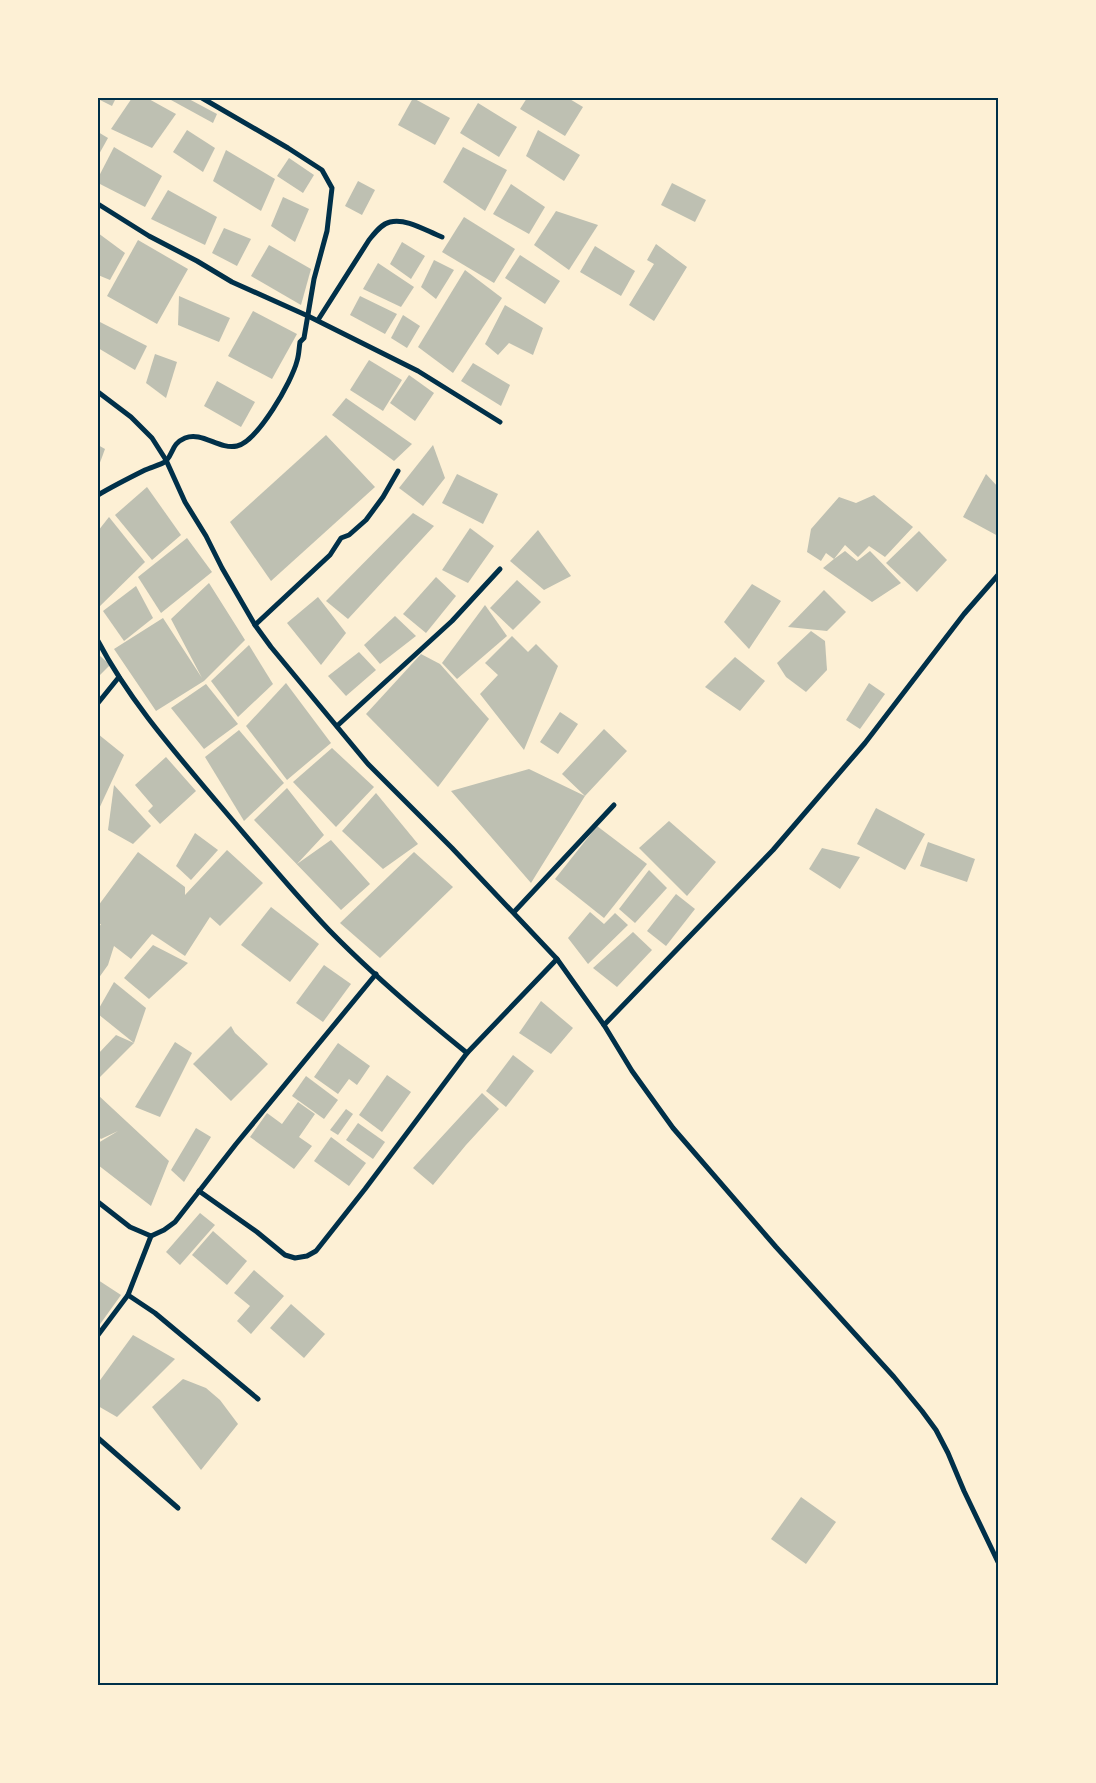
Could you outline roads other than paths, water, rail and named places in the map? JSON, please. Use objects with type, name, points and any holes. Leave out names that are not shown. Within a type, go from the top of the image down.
[{"type":"street","points":[[98,495],[117,483],[166,460],[174,444],[184,438],[193,436],[227,446],[237,446],[250,438],[266,420],[286,387],[297,362],[300,342],[304,338],[314,279],[327,231],[332,188],[322,170],[202,98]]},
{"type":"street","points":[[98,204],[149,236],[232,282],[318,320],[418,371],[500,422]]},
{"type":"street","points":[[318,320],[369,240],[388,222],[406,222],[442,237]]},
{"type":"street","points":[[98,392],[138,424],[152,438],[166,460],[185,502],[255,625],[368,764],[558,959],[604,1025],[632,1071],[674,1128],[776,1247],[894,1377],[922,1411],[936,1430],[948,1453],[998,1562]]},
{"type":"street","points":[[255,625],[330,555],[341,538],[349,535],[366,520],[383,497],[398,471]]},
{"type":"street","points":[[337,726],[452,621],[500,569]]},
{"type":"street","points":[[604,1025],[773,850],[865,743],[964,614],[998,575]]},
{"type":"street","points":[[98,641],[119,677],[174,752],[254,846],[330,930],[431,1024],[467,1054]]},
{"type":"street","points":[[98,703],[119,677]]},
{"type":"street","points":[[514,912],[614,804]]},
{"type":"street","points":[[199,1191],[257,1232],[285,1255],[295,1258],[312,1254],[365,1189],[467,1054],[558,959]]},
{"type":"street","points":[[98,1335],[128,1295],[151,1236],[175,1222],[376,974]]},
{"type":"street","points":[[98,1202],[130,1227],[151,1236]]},
{"type":"street","points":[[128,1295],[155,1313],[258,1399]]},
{"type":"street","points":[[98,1438],[178,1508]]}]
